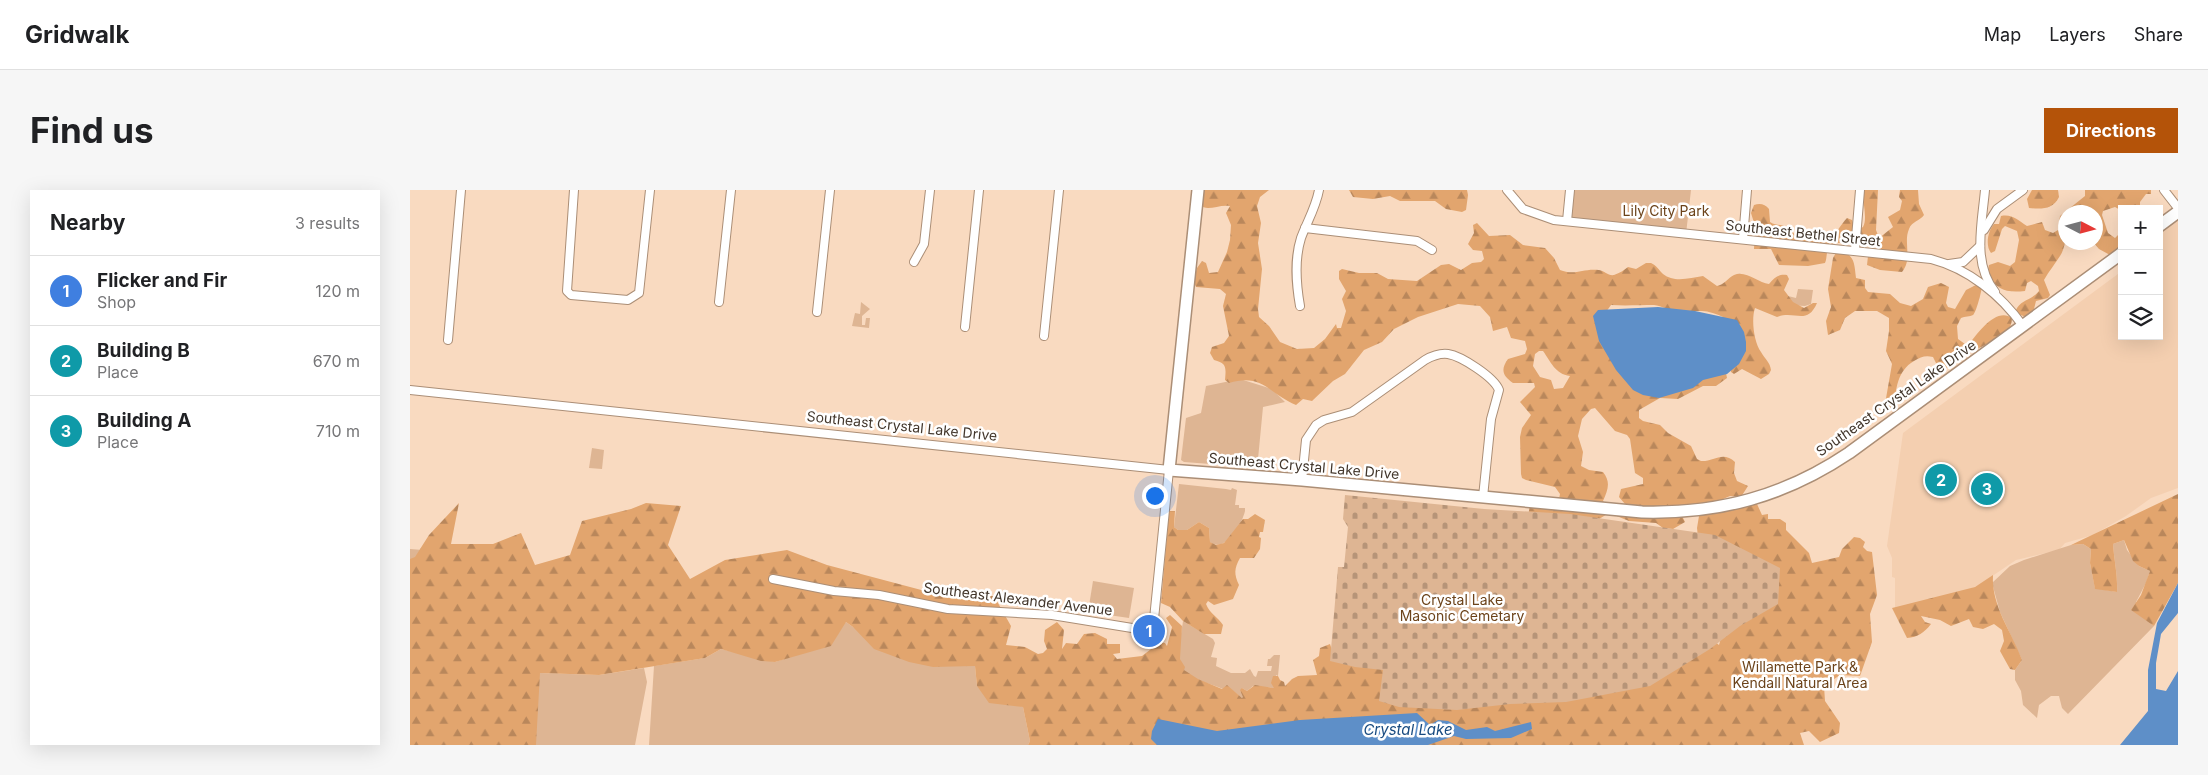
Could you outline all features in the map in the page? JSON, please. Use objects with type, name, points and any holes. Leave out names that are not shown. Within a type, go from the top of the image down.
[{"type":"street","points":[[448,340],[461,190]]},
{"type":"street","points":[[574,190],[567,288],[569,294],[628,300],[639,292],[650,190]]},
{"type":"street","points":[[719,302],[731,190]]},
{"type":"street","points":[[817,312],[830,190]]},
{"type":"street","points":[[914,262],[924,244],[930,190]]},
{"type":"street","points":[[965,327],[979,190]]},
{"type":"street","points":[[1044,336],[1059,190]]},
{"type":"street","name":"Southeast Alexander Avenue","points":[[773,579],[834,591],[879,595],[948,608],[1052,615],[1132,628],[1148,628],[1154,619],[1198,190]]},
{"type":"street","points":[[1300,306],[1296,287],[1297,260],[1305,228],[1313,213],[1320,190]]},
{"type":"street","name":"Southeast Bethel Street","points":[[1507,190],[1523,209],[1554,220],[1907,255],[1947,264],[1977,281],[2001,299],[2023,326]]},
{"type":"street","points":[[1567,222],[1570,190]]},
{"type":"street","points":[[1743,239],[1747,190]]},
{"type":"street","points":[[1854,250],[1860,190]]},
{"type":"street","points":[[1985,190],[1980,245],[1981,260],[1986,276],[2001,299]]},
{"type":"street","points":[[1947,264],[1964,262],[1971,256],[1980,245],[1983,231],[1994,213],[2023,190]]},
{"type":"street","points":[[2164,190],[2178,208]]},
{"type":"street","points":[[2163,223],[2178,212]]},
{"type":"street","points":[[1305,228],[1417,241],[1432,250]]},
{"type":"street","name":"Southeast Crystal Lake Drive","points":[[410,390],[1169,470],[1302,480],[1642,512],[1673,513],[1704,510],[1756,498],[1782,489],[1834,463],[2118,257]]},
{"type":"street","points":[[1302,480],[1306,440],[1316,425],[1324,420],[1352,412],[1425,360],[1432,356],[1447,354],[1456,357],[1487,376],[1494,381],[1498,390],[1491,419],[1484,497]]},
{"type":"shaded area","points":[[2178,220],[2178,488],[2151,498],[2126,516],[2093,535],[2065,543],[2059,550],[2016,560],[1979,585],[1941,601],[1895,610],[1895,578],[1892,577],[1892,558],[1887,546],[1903,433],[2118,274],[2118,340],[2163,340],[2163,231]]},
{"type":"green space","points":[[1204,190],[1269,190],[1260,197],[1257,206],[1261,223],[1258,243],[1262,269],[1259,317],[1269,326],[1280,342],[1297,349],[1314,348],[1325,339],[1336,324],[1337,328],[1341,328],[1346,311],[1342,299],[1346,291],[1339,279],[1339,271],[1342,269],[1359,273],[1377,273],[1388,279],[1417,281],[1441,265],[1449,264],[1461,270],[1472,263],[1481,262],[1484,259],[1482,251],[1473,250],[1468,244],[1474,233],[1473,225],[1477,223],[1489,236],[1510,235],[1523,245],[1545,248],[1554,258],[1560,270],[1565,272],[1599,270],[1614,275],[1628,267],[1636,269],[1646,263],[1651,263],[1667,277],[1682,279],[1703,276],[1717,286],[1738,274],[1747,275],[1769,284],[1777,276],[1787,275],[1789,279],[1784,290],[1793,302],[1804,308],[1817,303],[1813,310],[1805,316],[1783,315],[1777,317],[1755,308],[1753,325],[1755,337],[1771,370],[1769,374],[1761,379],[1742,369],[1734,374],[1731,372],[1723,317],[1710,312],[1674,311],[1654,305],[1611,305],[1606,312],[1689,382],[1726,373],[1727,378],[1716,386],[1703,386],[1678,399],[1660,398],[1639,410],[1639,418],[1643,421],[1660,425],[1668,433],[1691,446],[1697,459],[1701,461],[1722,457],[1731,459],[1735,462],[1734,473],[1737,481],[1748,486],[1741,497],[1730,496],[1707,506],[1697,503],[1688,506],[1681,514],[1685,522],[1673,529],[1663,528],[1656,523],[1629,521],[1609,513],[1594,522],[1528,516],[1531,500],[1559,499],[1560,494],[1555,487],[1526,480],[1522,478],[1521,474],[1520,437],[1522,428],[1531,415],[1520,402],[1535,387],[1534,383],[1513,383],[1507,378],[1503,370],[1508,359],[1525,354],[1527,349],[1525,341],[1511,338],[1507,327],[1493,331],[1490,317],[1480,306],[1458,304],[1418,317],[1394,329],[1382,342],[1364,350],[1345,374],[1333,381],[1312,401],[1303,399],[1296,405],[1258,383],[1241,381],[1229,383],[1225,380],[1225,367],[1214,360],[1210,353],[1212,347],[1224,343],[1229,336],[1223,306],[1226,294],[1220,289],[1196,287],[1193,280],[1197,268],[1202,261],[1206,263],[1209,273],[1218,272],[1230,240],[1231,225],[1226,213],[1230,206],[1206,208],[1200,205]],"holes":[[[1543,351],[1557,370],[1570,376],[1563,388],[1554,389],[1551,380],[1540,377],[1533,366],[1535,354]],[[1595,408],[1615,431],[1627,435],[1630,439],[1635,473],[1643,478],[1643,484],[1621,489],[1619,497],[1625,504],[1623,508],[1606,504],[1603,501],[1608,486],[1603,472],[1589,470],[1581,466],[1583,452],[1578,436],[1582,419],[1591,409]]]},
{"type":"green space","points":[[1349,190],[1467,190],[1468,195],[1466,210],[1462,212],[1446,209],[1435,201],[1400,201],[1390,196],[1373,199],[1353,197]]},
{"type":"green space","name":"Lily City Park","points":[[1570,190],[1691,190],[1686,234],[1567,221]]},
{"type":"green space","points":[[1863,190],[1878,190],[1876,230],[1879,238],[1893,227],[1888,217],[1900,210],[1902,201],[1899,197],[1900,190],[1918,190],[1919,204],[1924,215],[1912,224],[1907,234],[1907,262],[1902,272],[1880,270],[1867,265],[1868,256],[1879,249],[1879,241],[1875,240],[1862,245],[1849,242],[1838,243],[1828,250],[1825,263],[1808,266],[1779,265],[1771,249],[1754,249],[1755,226],[1751,213],[1754,205],[1766,206],[1769,209],[1770,222],[1789,228],[1802,241],[1824,239],[1833,235],[1847,218],[1852,220],[1855,228],[1863,227],[1865,219]]},
{"type":"green space","points":[[2032,190],[2058,190],[2059,197],[2050,206],[2029,208],[2027,199]]},
{"type":"green space","points":[[2085,190],[2151,190],[2151,194],[2146,194],[2140,205],[2118,205],[2118,209],[2115,207],[2103,211],[2103,205],[2074,205],[2085,196]]},
{"type":"green space","points":[[2001,216],[2009,216],[2027,226],[2042,222],[2045,230],[2053,233],[2058,230],[2058,250],[2063,250],[2044,280],[2050,295],[2048,298],[2036,301],[2033,313],[2026,317],[2018,314],[2016,310],[2018,307],[2039,291],[2038,286],[2031,281],[2027,283],[2025,291],[2007,291],[1994,284],[1987,274],[1989,265],[1998,262],[2010,266],[2015,262],[2019,240],[2017,231],[2005,226],[2002,229],[1995,251],[1991,253],[1988,242],[1992,227],[1994,224],[1999,224]]},
{"type":"green space","points":[[2103,218],[2108,233],[2115,238],[2118,235],[2118,252],[2110,255],[2101,250],[2103,250]]},
{"type":"green space","points":[[1838,249],[1851,257],[1854,263],[1856,278],[1865,280],[1865,288],[1868,292],[1890,294],[1900,303],[1911,306],[1923,299],[1928,287],[1941,283],[1949,287],[1946,303],[1948,307],[1955,309],[1966,290],[1978,284],[1982,286],[1974,313],[1972,316],[1961,318],[1957,326],[1958,339],[1965,344],[1970,343],[1994,318],[2006,316],[2012,318],[2011,326],[2001,337],[1972,352],[1967,357],[1954,356],[1948,368],[1939,369],[1933,357],[1928,356],[1908,365],[1898,381],[1894,407],[1889,412],[1885,404],[1892,364],[1886,351],[1889,318],[1877,311],[1855,311],[1845,318],[1840,330],[1828,335],[1826,321],[1831,307],[1828,289],[1833,258]]},
{"type":"green space","points":[[1798,289],[1813,290],[1811,304],[1805,306],[1787,305],[1788,296],[1796,298]]},
{"type":"green space","points":[[861,302],[870,309],[862,316],[862,325],[865,325],[866,318],[870,318],[869,328],[852,326],[855,313],[860,314]]},
{"type":"green space","points":[[1240,379],[1272,389],[1285,402],[1263,407],[1258,459],[1250,467],[1184,462],[1181,460],[1186,418],[1201,413],[1206,386]]},
{"type":"green space","points":[[592,448],[604,450],[602,469],[589,468]]},
{"type":"green space","points":[[1179,484],[1237,490],[1235,505],[1239,505],[1239,508],[1245,508],[1245,511],[1237,530],[1227,541],[1216,545],[1210,542],[1209,528],[1199,522],[1187,530],[1178,530],[1174,527]]},
{"type":"green space","points":[[2178,494],[2178,583],[2154,626],[2131,610],[2141,595],[2150,571],[2133,561],[2124,540],[2113,544],[2117,592],[2095,589],[2090,563],[2091,549],[2083,544],[2071,545]]},
{"type":"green space","name":"Crystal Lake Masonic Cemetary","points":[[1345,495],[1484,509],[1570,514],[1715,535],[1780,568],[1778,604],[1740,626],[1710,649],[1650,686],[1566,702],[1510,704],[1457,710],[1399,707],[1379,701],[1383,670],[1355,667],[1330,661],[1338,567],[1344,567],[1348,527],[1343,519]]},
{"type":"green space","name":"Willamette Park & Kendall Natural Area","points":[[459,503],[451,544],[493,544],[521,533],[535,565],[570,555],[582,521],[631,509],[646,503],[681,506],[668,545],[690,579],[725,560],[787,550],[827,565],[944,596],[994,596],[1011,626],[1006,645],[1025,647],[1038,654],[1043,653],[1047,649],[1044,641],[1045,630],[1057,622],[1064,630],[1062,649],[1066,643],[1077,644],[1084,634],[1095,633],[1107,639],[1107,644],[1120,644],[1120,653],[1113,654],[1117,659],[1142,656],[1155,646],[1154,642],[1165,643],[1167,646],[1172,627],[1166,618],[1170,615],[1182,626],[1180,659],[1185,667],[1184,670],[1198,679],[1222,689],[1227,685],[1242,698],[1240,690],[1242,688],[1247,691],[1255,685],[1274,688],[1271,683],[1273,676],[1278,676],[1285,686],[1298,676],[1317,675],[1313,660],[1319,656],[1320,648],[1330,644],[1333,653],[1712,639],[1719,645],[1723,631],[1698,537],[1699,516],[1757,504],[1762,515],[1768,514],[1768,519],[1780,519],[1786,523],[1786,530],[1809,553],[1812,563],[1839,557],[1842,549],[1854,537],[1860,538],[1865,542],[1863,547],[1867,551],[1872,552],[1877,595],[1870,614],[1872,642],[1860,676],[1840,675],[1824,686],[1825,701],[1840,723],[1839,733],[1820,742],[1809,731],[1800,733],[1804,745],[1028,745],[1030,741],[1023,707],[989,703],[977,686],[975,666],[933,667],[909,662],[874,649],[846,622],[831,646],[775,662],[761,661],[721,649],[705,658],[599,675],[540,673],[536,745],[410,745],[410,559],[415,557],[429,535]]},
{"type":"green space","points":[[1169,511],[1175,511],[1174,527],[1178,530],[1187,530],[1199,522],[1209,528],[1210,542],[1216,545],[1224,543],[1243,519],[1248,519],[1255,514],[1265,520],[1263,532],[1260,532],[1259,537],[1261,538],[1260,549],[1254,558],[1240,558],[1237,565],[1235,572],[1239,585],[1233,599],[1214,605],[1208,601],[1206,604],[1223,625],[1221,634],[1204,634],[1183,621],[1170,607],[1161,603]]},
{"type":"green space","points":[[2124,540],[2127,550],[2139,566],[2150,571],[2136,602],[2154,626],[2068,714],[2062,708],[2059,696],[2051,696],[2039,705],[2037,718],[2023,705],[2021,691],[2015,680],[2015,670],[2022,660],[2000,612],[1992,583],[2010,566],[2024,560],[2071,545],[2083,544],[2091,549],[2090,563],[2095,588],[2117,592],[2113,544]]},
{"type":"green space","points":[[410,549],[498,556],[540,673],[599,675],[644,668],[647,682],[635,745],[410,745]]},
{"type":"green space","points":[[1993,575],[1995,597],[2022,660],[2015,670],[2010,669],[2000,651],[2004,641],[2002,630],[1994,624],[1983,629],[1973,627],[1969,619],[1951,626],[1940,620],[1921,616],[1925,622],[1931,624],[1920,634],[1907,638],[1892,608],[1975,587]]},
{"type":"green space","points":[[1093,581],[1134,588],[1129,618],[1088,612]]},
{"type":"green space","points":[[1183,621],[1213,639],[1215,643],[1211,657],[1217,658],[1216,666],[1231,673],[1245,673],[1250,669],[1256,677],[1258,671],[1271,671],[1272,666],[1267,666],[1268,659],[1274,655],[1280,655],[1278,676],[1276,675],[1274,688],[1253,686],[1247,691],[1242,688],[1244,697],[1242,698],[1227,686],[1223,689],[1190,676],[1181,665],[1180,658],[1179,650]]},
{"type":"green space","points":[[846,622],[853,627],[957,665],[975,666],[977,686],[1023,707],[1030,741],[1028,745],[649,745],[654,666],[705,658],[721,649],[775,662],[799,654]]},
{"type":"water","points":[[1658,307],[1695,311],[1737,320],[1744,332],[1746,342],[1746,351],[1739,364],[1727,374],[1703,380],[1693,388],[1659,398],[1643,395],[1633,390],[1616,370],[1599,341],[1593,316],[1598,310]]},
{"type":"water","points":[[2178,583],[2178,613],[2161,634],[2156,663],[2156,689],[2166,691],[2178,671],[2178,745],[2120,745],[2148,711],[2148,670],[2157,623]]},
{"type":"water","name":"Crystal Lake","points":[[1417,713],[1430,725],[1438,720],[1448,721],[1466,730],[1487,727],[1495,731],[1531,722],[1532,729],[1511,738],[1466,739],[1454,736],[1428,745],[1157,745],[1151,739],[1152,731],[1158,719],[1217,731],[1300,720]]},
{"type":"place","name":"Building B","points":[[1941,480]]},
{"type":"place","name":"Building A","points":[[1987,489]]},
{"type":"place","name":"Flicker and Fir","points":[[1149,631]]}]
